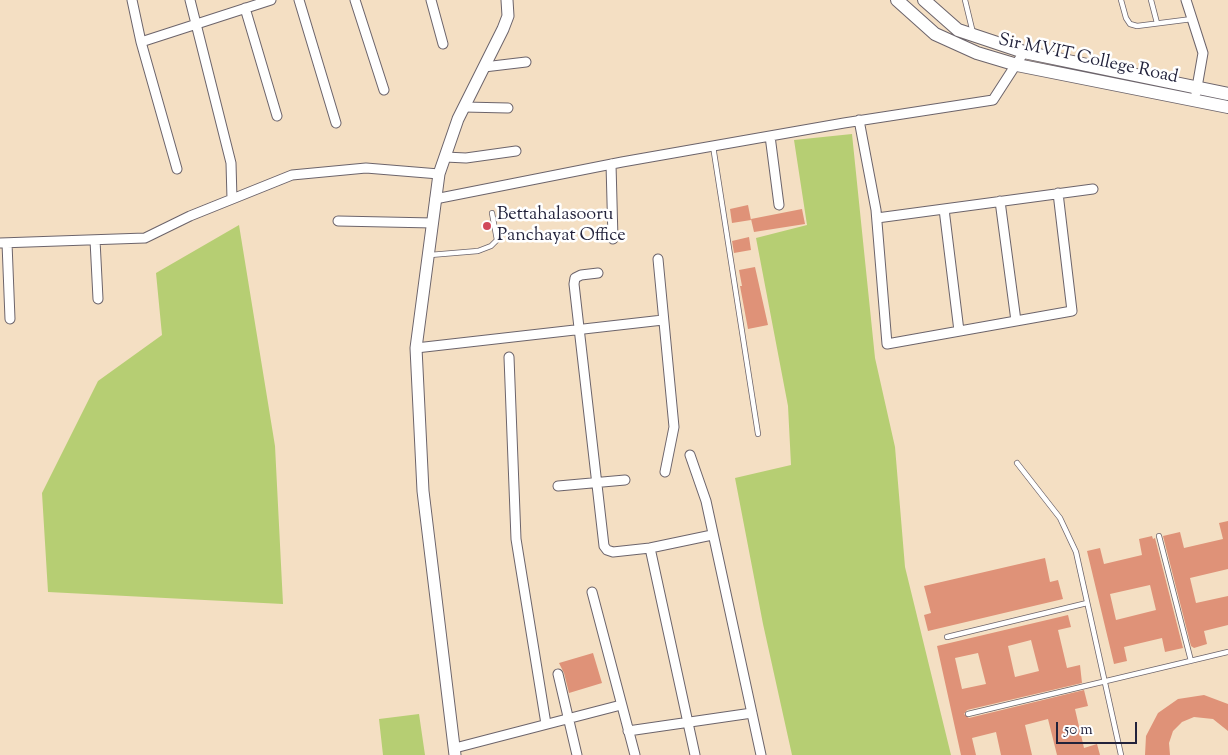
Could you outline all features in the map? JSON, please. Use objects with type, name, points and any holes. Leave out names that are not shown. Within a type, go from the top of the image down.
[{"type":"main road","name":"Sir MVIT College Road","points":[[897,0],[935,34],[977,53],[1017,65],[1228,107]]},
{"type":"main road","name":"Sir MVIT College Road","points":[[924,0],[958,30],[974,37],[1024,52],[1197,86],[1228,94]]},
{"type":"street","points":[[132,0],[141,42],[178,169]]},
{"type":"street","points":[[190,0],[231,163],[232,199]]},
{"type":"street","points":[[141,42],[271,0]]},
{"type":"street","points":[[299,0],[336,123]]},
{"type":"street","points":[[355,0],[384,90]]},
{"type":"street","points":[[432,0],[444,44]]},
{"type":"street","points":[[507,0],[508,16],[504,29],[464,107],[439,174],[434,199],[433,223],[416,348],[423,491],[455,751],[567,718],[621,705]]},
{"type":"street","points":[[1186,0],[1203,53],[1195,100]]},
{"type":"street","points":[[245,8],[277,116]]},
{"type":"street","points":[[434,199],[611,164],[859,120],[993,100],[1024,52]]},
{"type":"street","points":[[484,68],[526,62]]},
{"type":"street","points":[[464,107],[508,108]]},
{"type":"street","points":[[859,120],[877,218],[887,344],[1072,311],[1058,193]]},
{"type":"street","points":[[770,136],[779,204]]},
{"type":"street","points":[[445,157],[466,158],[516,151]]},
{"type":"street","points":[[611,164],[613,239]]},
{"type":"street","points":[[10,319],[4,243],[145,238],[232,199],[292,175],[366,168],[439,174]]},
{"type":"street","points":[[877,218],[1093,188]]},
{"type":"street","points":[[1000,201],[1016,321]]},
{"type":"street","points":[[944,209],[960,331]]},
{"type":"street","points":[[338,221],[433,223]]},
{"type":"street","points":[[94,240],[98,299]]},
{"type":"street","points":[[658,259],[674,427],[665,472]]},
{"type":"street","points":[[598,273],[581,275],[575,278],[604,546],[607,550],[614,552],[650,548],[712,536]]},
{"type":"street","points":[[416,348],[663,320]]},
{"type":"street","points":[[509,357],[516,539],[546,724]]},
{"type":"street","points":[[690,455],[706,501],[712,536],[761,755]]},
{"type":"street","points":[[558,486],[625,480]]},
{"type":"street","points":[[650,548],[695,755]]},
{"type":"street","points":[[592,592],[635,755]]},
{"type":"street","points":[[558,674],[567,718],[578,755]]},
{"type":"street","points":[[628,731],[752,713]]},
{"type":"lane","points":[[965,0],[974,37]]},
{"type":"lane","points":[[1121,0],[1130,24],[1137,26],[1192,19]]},
{"type":"lane","points":[[1151,0],[1157,23]]},
{"type":"lane","points":[[713,146],[758,434]]},
{"type":"lane","points":[[428,255],[478,251],[491,246],[497,240],[492,213]]},
{"type":"lane","points":[[1017,463],[1060,518],[1076,552],[1121,755]]},
{"type":"lane","points":[[1159,536],[1191,661]]},
{"type":"lane","points":[[947,637],[1087,603]]},
{"type":"lane","points":[[968,714],[1228,652]]},
{"type":"green space","points":[[852,134],[875,358],[895,447],[905,567],[951,755],[792,755],[763,624],[735,478],[791,465],[788,406],[756,238],[807,225],[794,140]]},
{"type":"green space","points":[[239,225],[275,446],[283,604],[48,592],[42,493],[98,381],[162,335],[156,273]]},
{"type":"green space","points":[[419,714],[425,755],[383,755],[379,719]]},
{"type":"building","points":[[748,205],[751,220],[732,223],[730,209]]},
{"type":"building","points":[[802,209],[805,224],[754,232],[751,219]]},
{"type":"building","points":[[749,237],[751,250],[734,253],[732,241]]},
{"type":"building","points":[[755,267],[768,325],[748,329],[739,270]]},
{"type":"building","points":[[1228,521],[1228,569],[1190,578],[1196,603],[1228,596],[1228,625],[1204,631],[1207,644],[1194,648],[1191,646],[1163,536],[1180,532],[1184,548],[1223,539],[1219,523]]},
{"type":"building","points":[[1152,536],[1153,539],[1155,538],[1183,648],[1165,652],[1162,638],[1124,647],[1127,661],[1114,664],[1087,551],[1100,548],[1104,564],[1142,555],[1139,539]],"holes":[[[1150,585],[1156,610],[1116,620],[1110,594]]]},
{"type":"building","points":[[1045,558],[1050,582],[1058,580],[1063,599],[928,631],[924,615],[931,613],[924,586]]},
{"type":"building","points":[[1068,615],[1071,627],[1058,630],[1067,668],[1080,665],[1082,683],[967,710],[964,714],[969,718],[1084,690],[1088,706],[1075,709],[1084,748],[1097,744],[1100,755],[1057,755],[1048,719],[1025,725],[1032,755],[1001,755],[996,732],[972,738],[976,755],[961,755],[937,646]],"holes":[[[1031,640],[1039,671],[1015,677],[1008,646]],[[978,653],[986,684],[962,689],[955,658]]]},
{"type":"building","points":[[593,653],[602,683],[569,693],[564,673],[559,663]]},
{"type":"building","points":[[1204,695],[1228,704],[1228,731],[1213,719],[1194,717],[1182,722],[1173,731],[1169,743],[1170,755],[1145,755],[1146,736],[1158,713],[1178,699]]},
{"type":"place","name":"Bettahalasooru Panchayat Office","points":[[487,226]]}]
